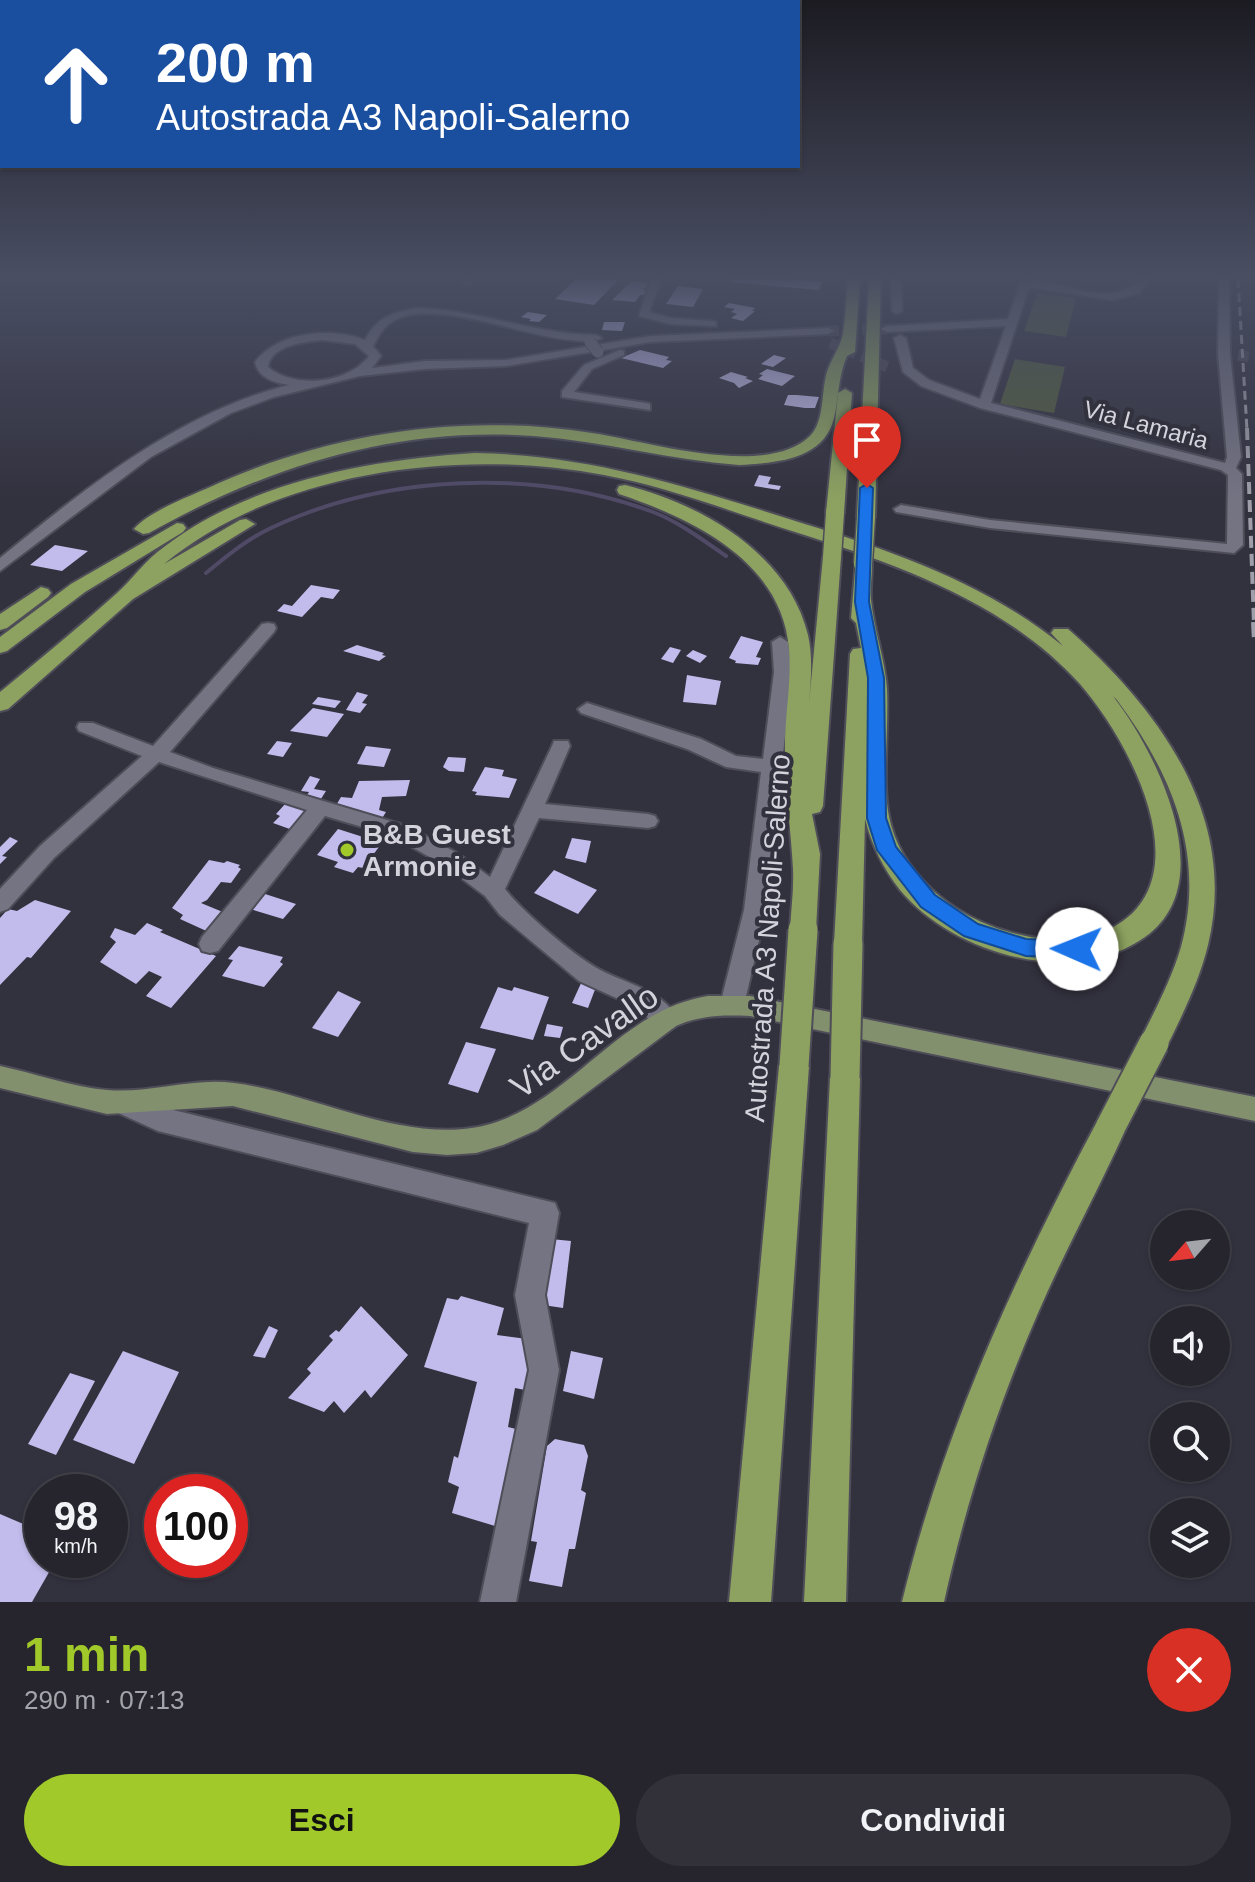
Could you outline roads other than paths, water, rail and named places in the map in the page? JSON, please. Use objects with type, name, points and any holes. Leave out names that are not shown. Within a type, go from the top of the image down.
[{"type":"highway","points":[[0,624],[80,568],[195,499],[280,464],[341,447],[423,434],[519,431],[589,437],[730,460],[788,454],[805,447],[823,429],[831,382],[843,354]]},
{"type":"highway","name":"Autostrada A3 Napoli-Salerno","points":[[750,1602],[848,354]]},
{"type":"highway","points":[[825,1602],[872,354]]},
{"type":"highway","points":[[0,647],[78,588],[188,523],[290,480],[391,456],[493,449],[593,458],[691,482],[822,523],[957,572],[1025,608],[1098,665],[1133,703],[1160,739],[1180,778],[1194,818],[1202,898],[1197,938],[1154,1043],[1035,1274],[962,1452],[934,1548],[923,1602]]},
{"type":"highway","points":[[126,595],[141,573],[165,552],[234,514],[317,482],[377,467],[434,460],[509,458],[606,470],[665,485],[809,531],[924,571],[978,597],[1048,644],[1098,691],[1137,748],[1162,814],[1167,871],[1163,893],[1142,925],[1125,936],[1089,947],[1050,950],[1026,947],[972,930],[947,915],[911,884],[887,850],[877,818],[876,678],[862,602]]},
{"type":"highway","points":[[0,704],[126,595],[261,516],[328,492],[392,478],[486,470],[544,474],[625,490],[671,506],[717,530],[768,576],[792,612],[802,666],[796,729],[798,796],[806,871]]},
{"type":"main road","name":"Via Cavallo","points":[[0,1077],[92,1100],[123,1103],[213,1093],[233,1094],[413,1139],[463,1143],[510,1132],[530,1121],[666,1020],[699,1007],[732,1005],[750,1006],[1255,1109]]},
{"type":"street","points":[[235,405],[258,377],[261,362],[269,354]]},
{"type":"street","points":[[275,361],[285,354]]},
{"type":"street","points":[[357,373],[372,362],[371,354]]},
{"type":"street","points":[[389,354],[425,365]]},
{"type":"street","points":[[0,566],[89,492],[235,405],[270,392],[357,373],[425,365],[506,363],[562,354]]},
{"type":"street","points":[[592,354],[588,367],[566,394],[646,407]]},
{"type":"street","points":[[902,354],[904,366],[916,377]]},
{"type":"street","points":[[984,405],[1001,354]]},
{"type":"street","points":[[901,509],[990,524],[1229,550],[1235,545],[1235,474],[1226,467],[1231,465],[1234,457],[1231,354]]},
{"type":"street","name":"Via Lamaria","points":[[890,368],[984,405],[1211,466],[1226,467]]},
{"type":"street","points":[[258,377],[314,383]]},
{"type":"street","points":[[0,903],[47,852],[157,752],[268,628]]},
{"type":"street","points":[[732,1005],[755,910],[783,672],[780,642]]},
{"type":"street","points":[[587,709],[694,744],[733,762],[772,767]]},
{"type":"street","points":[[86,727],[206,773],[400,831],[452,860],[493,890],[508,909],[587,974],[644,1000],[666,1020]]},
{"type":"street","points":[[493,890],[561,746]]},
{"type":"street","points":[[210,944],[321,807]]},
{"type":"street","points":[[532,810],[648,821]]},
{"type":"street","points":[[123,1103],[158,1119],[545,1213],[530,1295],[531,1308],[544,1347],[544,1370],[498,1602]]},
{"type":"waterway","points":[[206,573],[262,532],[315,510],[362,497],[460,483],[510,483],[560,488],[607,498],[663,516],[726,556]]},
{"type":"tunnel","points":[[856,354],[890,368]]},
{"type":"tunnel","points":[[1238,355],[1255,358]]},
{"type":"railway","points":[[1242,354],[1247,430]]},
{"type":"railway","points":[[1247,428],[1254,624]]},
{"type":"railway","points":[[1254,622],[1255,641]]},
{"type":"place","name":"B&B Guest Armonie","points":[[347,850]]}]
